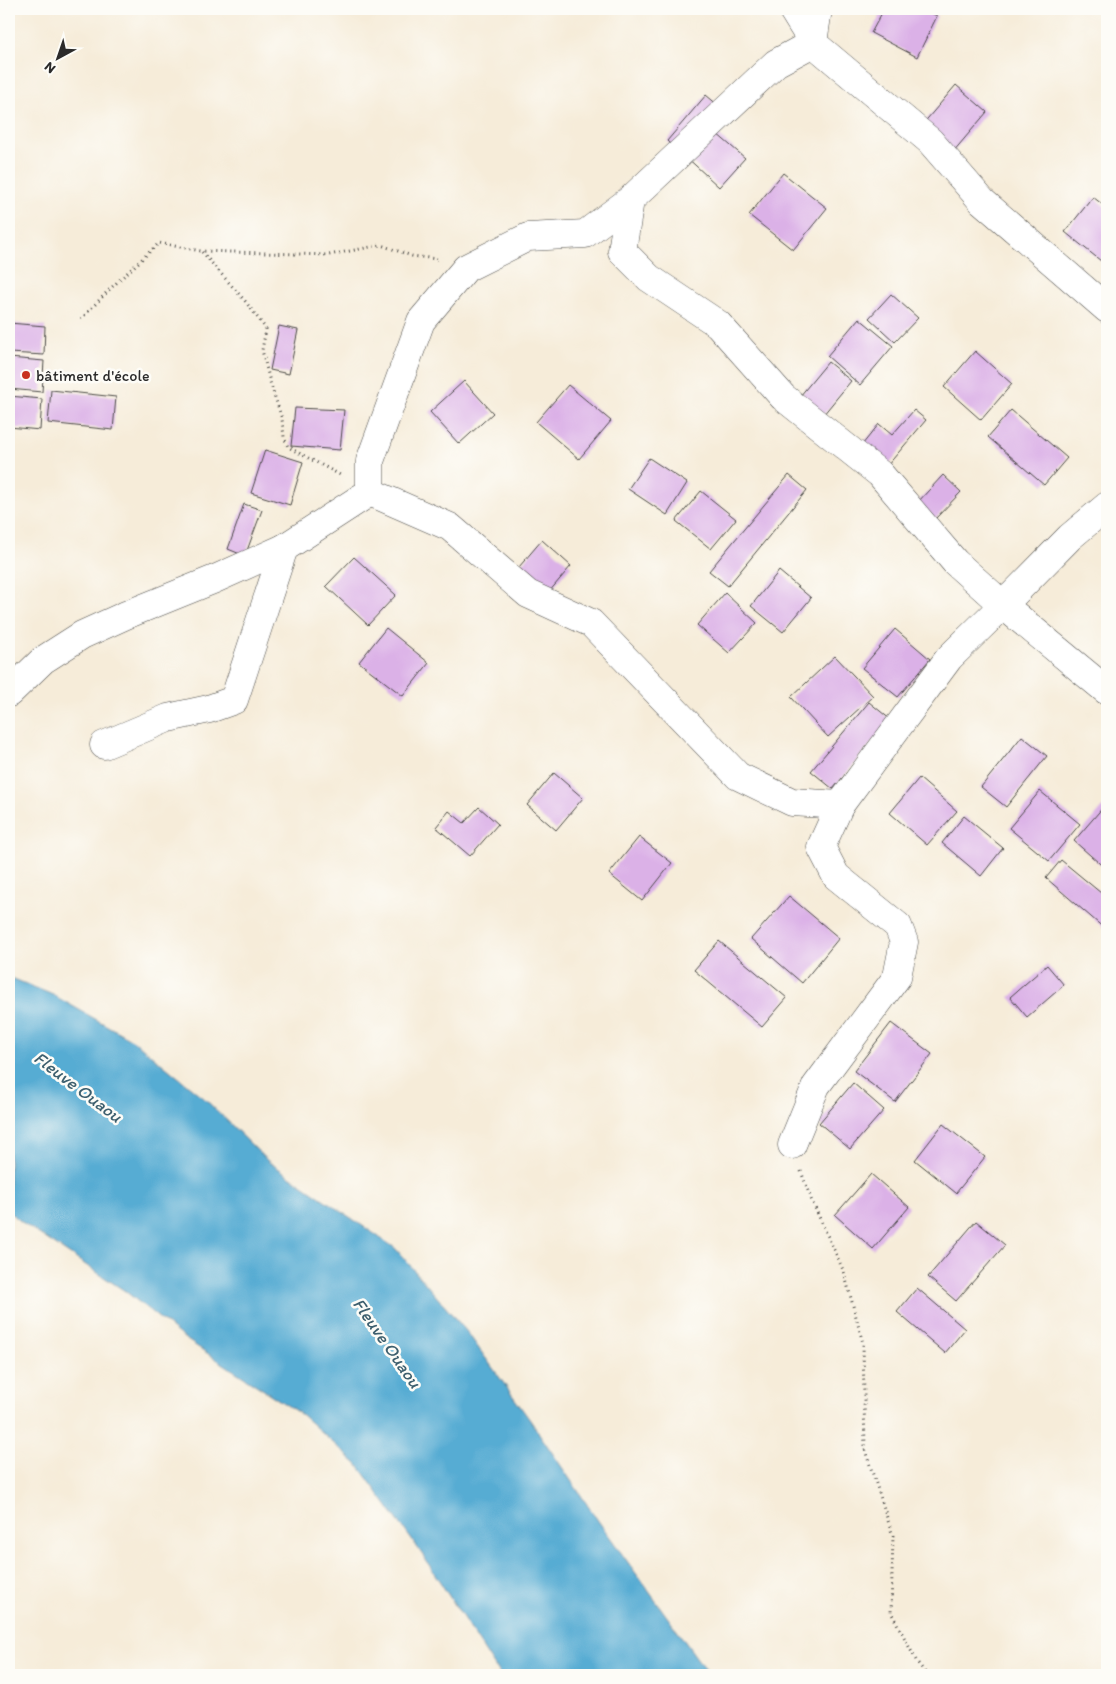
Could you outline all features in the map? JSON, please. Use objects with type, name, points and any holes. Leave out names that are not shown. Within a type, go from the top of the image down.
[{"type":"street","points":[[792,9],[813,43],[930,141],[982,201],[1107,308]]},
{"type":"street","points":[[813,43],[818,9]]},
{"type":"street","points":[[584,234],[630,200],[776,63],[813,43]]},
{"type":"street","points":[[622,250],[630,200]]},
{"type":"street","points":[[370,492],[370,461],[421,321],[466,268],[528,237],[584,234],[622,250],[650,278],[718,324],[783,397],[880,474],[955,562],[1003,606],[1107,691]]},
{"type":"street","points":[[9,693],[43,660],[82,636],[126,615],[216,579],[284,548],[370,492]]},
{"type":"street","points":[[370,492],[450,527],[528,594],[591,623],[738,776],[792,802],[840,805]]},
{"type":"street","points":[[792,1144],[816,1086],[897,977],[904,942],[898,926],[836,876],[821,847],[840,805],[949,658],[1070,537],[1107,506]]},
{"type":"street","points":[[104,745],[168,718],[209,709],[234,700],[284,548]]},
{"type":"path","points":[[81,319],[159,243],[201,251],[329,255],[381,245],[412,256],[444,260],[466,268]]},
{"type":"path","points":[[201,251],[245,301],[266,329],[262,350],[288,447],[370,492]]},
{"type":"path","points":[[792,1144],[811,1199],[844,1272],[864,1343],[865,1450],[893,1536],[892,1612],[917,1662],[927,1675]]},
{"type":"water","name":"Fleuve Ouaou","points":[[9,977],[53,995],[134,1041],[205,1099],[269,1162],[395,1248],[467,1332],[530,1420],[599,1522],[709,1675],[500,1675],[422,1554],[357,1464],[302,1415],[184,1338],[125,1291],[9,1212]]},
{"type":"building","points":[[884,9],[923,9],[937,16],[917,57],[871,33]]},
{"type":"building","points":[[956,85],[987,112],[953,152],[922,125]]},
{"type":"building","points":[[706,95],[719,106],[679,152],[667,141]]},
{"type":"building","points":[[709,127],[745,158],[719,187],[684,155]]},
{"type":"building","points":[[783,173],[827,208],[793,250],[749,215]]},
{"type":"building","points":[[1093,197],[1107,208],[1107,252],[1101,261],[1065,232]]},
{"type":"building","points":[[891,294],[918,318],[895,342],[869,318]]},
{"type":"building","points":[[859,318],[893,346],[860,385],[827,356]]},
{"type":"building","points":[[9,323],[45,326],[44,355],[9,353]]},
{"type":"building","points":[[279,326],[298,330],[289,374],[270,370]]},
{"type":"building","points":[[975,351],[1012,384],[981,420],[944,387]]},
{"type":"building","name":"bâtiment d'école","points":[[9,358],[44,361],[42,392],[9,389]]},
{"type":"building","points":[[828,362],[851,381],[823,415],[800,396]]},
{"type":"building","points":[[464,381],[493,413],[459,444],[430,412]]},
{"type":"building","points":[[568,385],[611,421],[579,459],[536,422]]},
{"type":"building","points":[[51,390],[116,397],[113,430],[48,423]]},
{"type":"building","points":[[9,396],[42,399],[40,430],[9,427]]},
{"type":"building","points":[[295,408],[344,410],[340,450],[291,446]]},
{"type":"building","points":[[914,410],[926,420],[887,466],[862,445],[879,424],[892,435]]},
{"type":"building","points":[[1011,410],[1067,458],[1044,485],[988,437]]},
{"type":"building","points":[[265,450],[303,462],[290,505],[251,493]]},
{"type":"building","points":[[649,458],[687,483],[667,515],[628,489]]},
{"type":"building","points":[[789,475],[807,490],[728,586],[709,571]]},
{"type":"building","points":[[943,475],[961,492],[935,519],[917,503]]},
{"type":"building","points":[[701,491],[736,519],[711,549],[676,521]]},
{"type":"building","points":[[244,504],[262,510],[245,556],[228,549]]},
{"type":"building","points":[[542,540],[571,566],[543,599],[513,574]]},
{"type":"building","points":[[354,557],[396,595],[368,625],[326,586]]},
{"type":"building","points":[[779,571],[811,598],[783,632],[751,606]]},
{"type":"building","points":[[725,593],[757,623],[729,653],[697,625]]},
{"type":"building","points":[[386,628],[429,663],[403,696],[359,662]]},
{"type":"building","points":[[895,629],[930,659],[898,697],[862,668]]},
{"type":"building","points":[[835,656],[873,696],[828,737],[791,697]]},
{"type":"building","points":[[869,702],[891,720],[833,789],[811,771]]},
{"type":"building","points":[[1022,736],[1047,756],[1006,807],[981,787]]},
{"type":"building","points":[[554,773],[583,798],[556,830],[527,805]]},
{"type":"building","points":[[919,778],[957,811],[927,845],[890,813]]},
{"type":"building","points":[[1040,791],[1080,824],[1049,861],[1009,828]]},
{"type":"building","points":[[1105,805],[1107,807],[1107,870],[1074,841]]},
{"type":"building","points":[[479,807],[498,824],[470,856],[436,827],[449,811],[464,823]]},
{"type":"building","points":[[964,816],[1003,848],[981,876],[942,843]]},
{"type":"building","points":[[639,837],[672,863],[642,901],[609,874]]},
{"type":"building","points":[[1061,860],[1107,898],[1106,930],[1046,878]]},
{"type":"building","points":[[789,896],[839,938],[802,983],[751,939]]},
{"type":"building","points":[[719,941],[787,998],[762,1027],[694,970]]},
{"type":"building","points":[[1047,965],[1064,985],[1027,1017],[1010,997]]},
{"type":"building","points":[[891,1023],[932,1054],[895,1102],[854,1071]]},
{"type":"building","points":[[853,1083],[884,1110],[850,1149],[819,1123]]},
{"type":"building","points":[[943,1124],[985,1157],[956,1193],[915,1160]]},
{"type":"building","points":[[871,1174],[909,1207],[873,1249],[835,1215]]},
{"type":"building","points":[[976,1221],[1005,1245],[956,1301],[928,1277]]},
{"type":"building","points":[[917,1288],[965,1329],[945,1353],[897,1312]]},
{"type":"place","name":"bâtiment d'école","points":[[26,375]]}]
